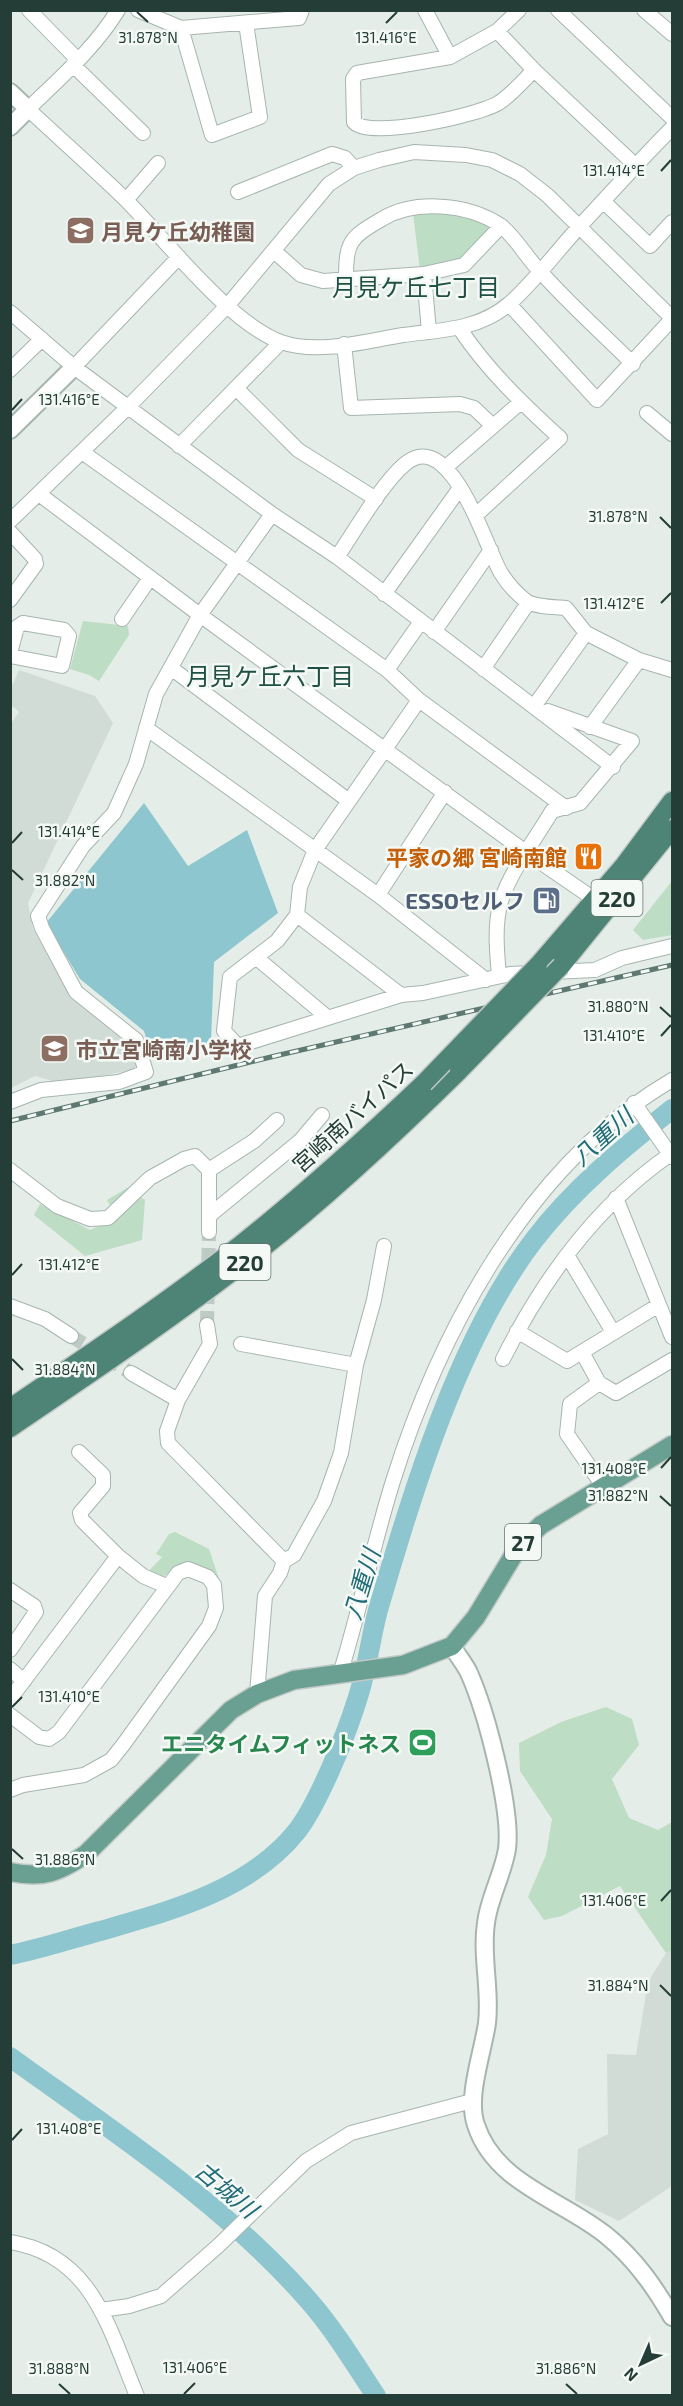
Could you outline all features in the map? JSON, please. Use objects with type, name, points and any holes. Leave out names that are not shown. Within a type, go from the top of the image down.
[{"type":"highway","name":"宮崎南バイパス","points":[[10,1408],[122,1332],[240,1245],[331,1169],[424,1083],[538,964],[594,899],[672,801]]},
{"type":"highway","name":"宮崎南バイパス","points":[[10,1428],[133,1344],[259,1251],[346,1178],[459,1071],[561,966],[672,829]]},
{"type":"main road","name":"27","points":[[10,1872],[29,1876],[60,1872],[86,1854],[231,1710],[257,1694],[294,1680],[403,1665],[452,1646],[476,1617],[519,1546],[541,1525],[672,1445]]},
{"type":"street","points":[[29,10],[143,133]]},
{"type":"street","points":[[10,127],[76,63],[108,28],[118,10]]},
{"type":"street","points":[[138,10],[181,28],[206,17],[246,23],[263,16],[299,18],[302,10]]},
{"type":"street","points":[[425,10],[450,57]]},
{"type":"street","points":[[519,10],[496,31],[450,57],[357,73],[353,79],[354,122],[363,128],[403,127],[477,112],[500,102],[534,70]]},
{"type":"street","points":[[558,10],[672,118]]},
{"type":"street","points":[[644,10],[672,34]]},
{"type":"street","points":[[181,28],[212,135],[260,117],[246,23]]},
{"type":"street","points":[[496,31],[635,165]]},
{"type":"street","points":[[10,92],[126,200],[178,257],[249,323],[281,342],[310,346],[344,344],[460,329],[486,320],[509,304],[635,165],[672,128]]},
{"type":"street","points":[[10,521],[128,407],[228,305],[329,184],[354,168],[414,152],[492,160],[520,174],[580,226],[672,319],[633,364],[597,400],[509,304]]},
{"type":"street","points":[[238,192],[332,154],[345,158],[354,168]]},
{"type":"street","points":[[126,200],[159,163]]},
{"type":"street","points":[[604,201],[650,246],[672,222]]},
{"type":"street","points":[[346,280],[346,250],[361,232],[386,216],[420,206],[481,215],[501,226],[540,272],[633,364]]},
{"type":"street","points":[[274,251],[301,275],[323,281],[424,274],[464,265],[501,226]]},
{"type":"street","points":[[10,430],[74,367],[178,257]]},
{"type":"street","points":[[424,274],[429,332]]},
{"type":"street","points":[[10,312],[74,367],[178,446],[272,514],[337,557],[420,623],[613,767]]},
{"type":"street","points":[[460,329],[476,353],[521,402],[560,438],[476,515]]},
{"type":"street","points":[[10,370],[42,339]]},
{"type":"street","points":[[178,446],[237,389],[281,342]]},
{"type":"street","points":[[344,344],[351,408],[460,404],[474,408],[493,426]]},
{"type":"street","points":[[237,389],[298,450],[376,499]]},
{"type":"street","points":[[446,467],[521,402]]},
{"type":"street","points":[[647,413],[672,434]]},
{"type":"street","points":[[82,452],[387,670],[419,700],[566,808]]},
{"type":"street","points":[[337,557],[376,499],[405,464],[418,456],[432,458],[446,467],[460,488],[476,515],[501,573],[528,603],[566,609],[586,633],[639,660],[672,670]]},
{"type":"street","points":[[384,594],[460,488]]},
{"type":"street","points":[[39,494],[200,615],[527,853],[594,899]]},
{"type":"street","points":[[10,1102],[41,1090],[120,1083],[146,1072],[136,1040],[76,992],[38,916],[83,846],[114,813],[136,764],[156,694],[200,615],[272,514]]},
{"type":"street","points":[[10,532],[35,559],[36,564],[10,600]]},
{"type":"street","points":[[434,632],[491,550]]},
{"type":"street","points":[[122,619],[150,578]]},
{"type":"street","points":[[483,669],[528,603]]},
{"type":"street","points":[[387,670],[420,623]]},
{"type":"street","points":[[535,705],[586,633]]},
{"type":"street","points":[[590,727],[639,660]]},
{"type":"street","points":[[171,668],[349,801]]},
{"type":"street","points":[[492,978],[501,901],[527,853],[552,811],[580,803],[613,767],[632,741],[590,727],[522,698]]},
{"type":"street","points":[[419,700],[315,850],[300,887],[297,915],[278,941],[230,977],[224,1031],[238,1046],[401,995],[492,978],[595,970],[622,958],[672,946]]},
{"type":"street","points":[[146,728],[492,978]]},
{"type":"street","points":[[378,895],[446,792]]},
{"type":"street","points":[[297,915],[401,995]]},
{"type":"street","points":[[257,958],[327,1017]]},
{"type":"street","points":[[340,1674],[358,1617],[393,1481],[456,1322],[486,1268],[539,1200],[597,1134],[638,1107],[672,1080]]},
{"type":"street","points":[[503,1359],[539,1294],[567,1255],[616,1198],[640,1175],[670,1152],[638,1107]]},
{"type":"street","points":[[210,1215],[300,1141],[322,1115]]},
{"type":"street","points":[[209,1170],[254,1141],[276,1120]]},
{"type":"street","points":[[10,1170],[57,1206],[90,1219],[108,1218],[150,1178],[184,1159],[195,1156],[209,1170],[209,1232]]},
{"type":"street","points":[[616,1198],[672,1337]]},
{"type":"street","points":[[257,1694],[256,1681],[265,1596],[280,1573],[284,1561],[294,1555],[324,1501],[341,1453],[356,1365],[374,1300],[384,1246]]},
{"type":"street","points":[[567,1255],[613,1332]]},
{"type":"street","points":[[517,1331],[567,1361],[659,1305]]},
{"type":"street","points":[[10,1306],[45,1319],[71,1336]]},
{"type":"street","points":[[207,1325],[210,1344],[178,1400],[167,1431],[168,1443],[284,1561]]},
{"type":"street","points":[[241,1344],[356,1365]]},
{"type":"street","points":[[582,1352],[599,1383],[616,1393],[672,1360]]},
{"type":"street","points":[[130,1373],[178,1400]]},
{"type":"street","points":[[599,1383],[570,1404],[567,1434],[603,1486]]},
{"type":"street","points":[[79,1452],[103,1475],[103,1486],[80,1513],[82,1520],[142,1576],[166,1586]]},
{"type":"street","points":[[10,1700],[118,1556]]},
{"type":"street","points":[[10,1715],[39,1737],[49,1739],[59,1732],[166,1586],[178,1573],[188,1569],[199,1572],[214,1584],[216,1608],[209,1626],[111,1760],[84,1775],[23,1785],[10,1790]]},
{"type":"street","points":[[10,1590],[34,1606],[36,1612],[10,1650]]},
{"type":"street","points":[[452,1646],[468,1670],[480,1700],[508,1826],[507,1851],[486,1923],[484,1968],[488,2016],[472,2101],[474,2122],[493,2159],[513,2177],[607,2236],[653,2284],[672,2317]]},
{"type":"street","points":[[10,1670],[24,1681]]},
{"type":"street","points":[[101,2310],[129,2306],[160,2296],[218,2246],[306,2160],[351,2133],[472,2101]]},
{"type":"street","points":[[10,2242],[45,2251],[62,2262],[87,2287],[101,2310],[137,2396]]},
{"type":"shaded area","points":[[19,670],[95,696],[113,723],[28,903],[33,929],[70,996],[129,1045],[141,1068],[63,1084],[35,1076],[11,1088],[10,725],[19,712],[11,705],[10,690]]},
{"type":"shaded area","points":[[672,1951],[672,2186],[619,2221],[575,2200],[578,2149],[608,2134],[607,2054],[636,2055],[648,1982],[666,1953]]},
{"type":"green space","points":[[431,211],[469,217],[490,225],[491,232],[462,261],[420,270],[413,213]]},
{"type":"green space","points":[[83,621],[128,626],[129,635],[99,681],[70,669]]},
{"type":"green space","points":[[672,881],[672,935],[643,940],[633,930]]},
{"type":"green space","points":[[127,1188],[145,1200],[142,1240],[85,1256],[34,1215],[40,1204],[90,1230],[117,1218],[107,1200]]},
{"type":"green space","points":[[175,1532],[209,1549],[220,1582],[171,1571],[160,1579],[149,1571],[162,1557],[156,1554],[169,1534]]},
{"type":"green space","points":[[606,1707],[632,1719],[639,1745],[612,1779],[629,1818],[658,1830],[672,1822],[672,1951],[666,1953],[620,1886],[562,1916],[544,1920],[528,1897],[546,1855],[552,1819],[520,1771],[519,1743],[561,1722]]},
{"type":"water","points":[[144,803],[188,866],[247,830],[278,913],[214,962],[211,1042],[151,1054],[144,1031],[80,979],[46,923]]},
{"type":"waterway","name":"八重川","points":[[10,1955],[154,1915],[207,1896],[256,1869],[278,1852],[297,1831],[323,1786],[346,1731],[357,1700],[378,1610],[406,1516],[460,1369],[482,1323],[507,1279],[549,1221],[599,1170],[672,1109]]},
{"type":"waterway","name":"古城川","points":[[10,2057],[168,2171],[242,2233],[310,2302],[376,2396]]},
{"type":"tunnel","points":[[207,1325],[209,1232]]},
{"type":"tunnel","points":[[71,1336],[131,1373]]},
{"type":"railway","points":[[10,1121],[275,1056],[672,965]]},
{"type":"place","name":"月見ケ丘幼稚園","points":[[80,231]]},
{"type":"place","name":"平家の郷 宮崎南館","points":[[588,857]]},
{"type":"place","name":"ESSOセルフ","points":[[546,900]]},
{"type":"place","name":"市立宮崎南小学校","points":[[55,1049]]},
{"type":"place","name":"エニタイムフィットネス","points":[[422,1743]]},
{"type":"district","name":"月見ケ丘七丁目","points":[[416,286]]},
{"type":"district","name":"月見ケ丘六丁目","points":[[270,675]]}]
